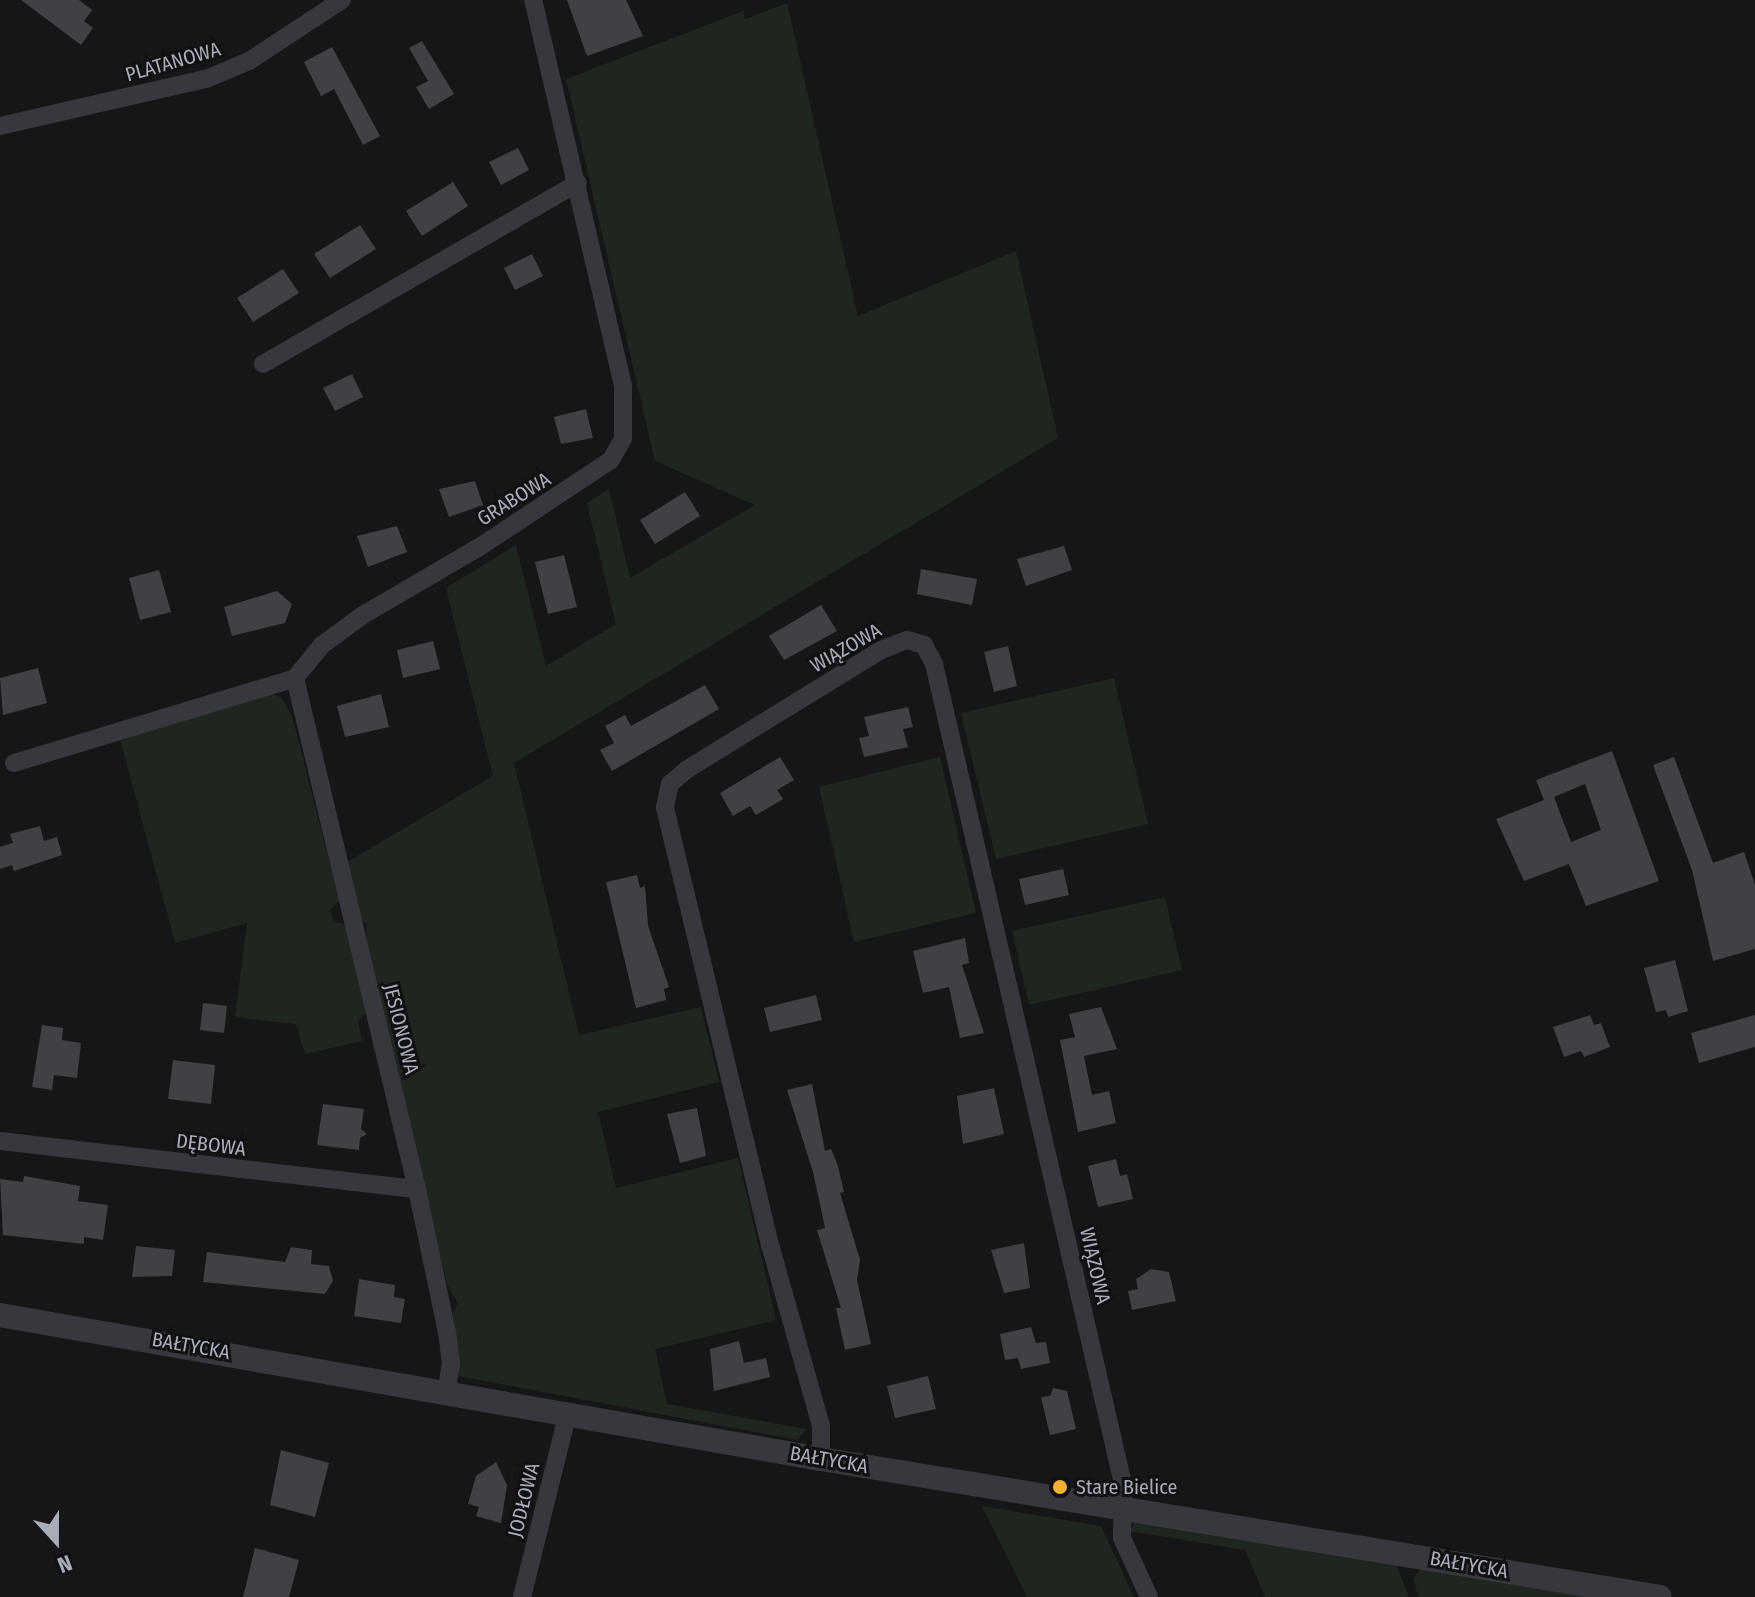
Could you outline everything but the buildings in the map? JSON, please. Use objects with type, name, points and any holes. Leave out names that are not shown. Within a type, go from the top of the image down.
[{"type":"street","name":"PLATANOWA","points":[[0,126],[206,79],[249,61],[342,0]]},
{"type":"street","name":"GRABOWA","points":[[295,678],[322,645],[363,615],[481,546],[611,460],[623,438],[626,413],[578,183],[533,0]]},
{"type":"street","points":[[263,364],[578,183]]},
{"type":"street","name":"WIĄZOWA","points":[[821,1459],[821,1426],[770,1245],[665,807],[670,784],[686,770],[881,650],[907,640],[924,645],[934,664],[1123,1484],[1122,1538],[1149,1597]]},
{"type":"street","points":[[14,763],[295,678]]},
{"type":"street","name":"JESIONOWA","points":[[295,678],[417,1189],[447,1332],[451,1363],[446,1393]]},
{"type":"street","name":"DĘBOWA","points":[[0,1141],[417,1189]]},
{"type":"street","name":"BAŁTYCKA","points":[[0,1315],[821,1459],[1660,1597]]},
{"type":"street","name":"JODŁOWA","points":[[522,1597],[568,1413]]},
{"type":"shaded area","points":[[787,3],[858,316],[1016,251],[1058,438],[514,763],[579,1035],[701,1007],[719,1082],[598,1112],[616,1188],[738,1158],[776,1320],[655,1349],[667,1404],[807,1429],[797,1440],[459,1376],[453,1312],[458,1303],[447,1284],[366,946],[367,924],[361,920],[347,862],[493,776],[446,588],[516,545],[546,666],[616,624],[587,503],[609,489],[630,578],[755,505],[655,461],[566,79],[743,11],[745,19]]},
{"type":"shaded area","points":[[1114,678],[1148,824],[996,859],[961,713]]},
{"type":"shaded area","points":[[271,693],[282,698],[293,719],[339,901],[330,910],[333,921],[345,924],[367,1011],[358,1021],[362,1041],[305,1054],[296,1024],[235,1017],[247,923],[175,943],[119,735]]},
{"type":"shaded area","points":[[940,757],[976,913],[854,942],[819,787]]},
{"type":"shaded area","points":[[1165,897],[1182,970],[1029,1005],[1012,931]]},
{"type":"shaded area","points":[[982,1506],[1101,1526],[1134,1597],[1027,1597]]},
{"type":"shaded area","points":[[1135,1522],[1396,1564],[1409,1597],[1265,1597],[1245,1550],[1129,1531]]},
{"type":"shaded area","points":[[1422,1566],[1593,1597],[1419,1597],[1413,1579]]},
{"type":"place","name":"Stare Bielice","points":[[1060,1487]]}]
